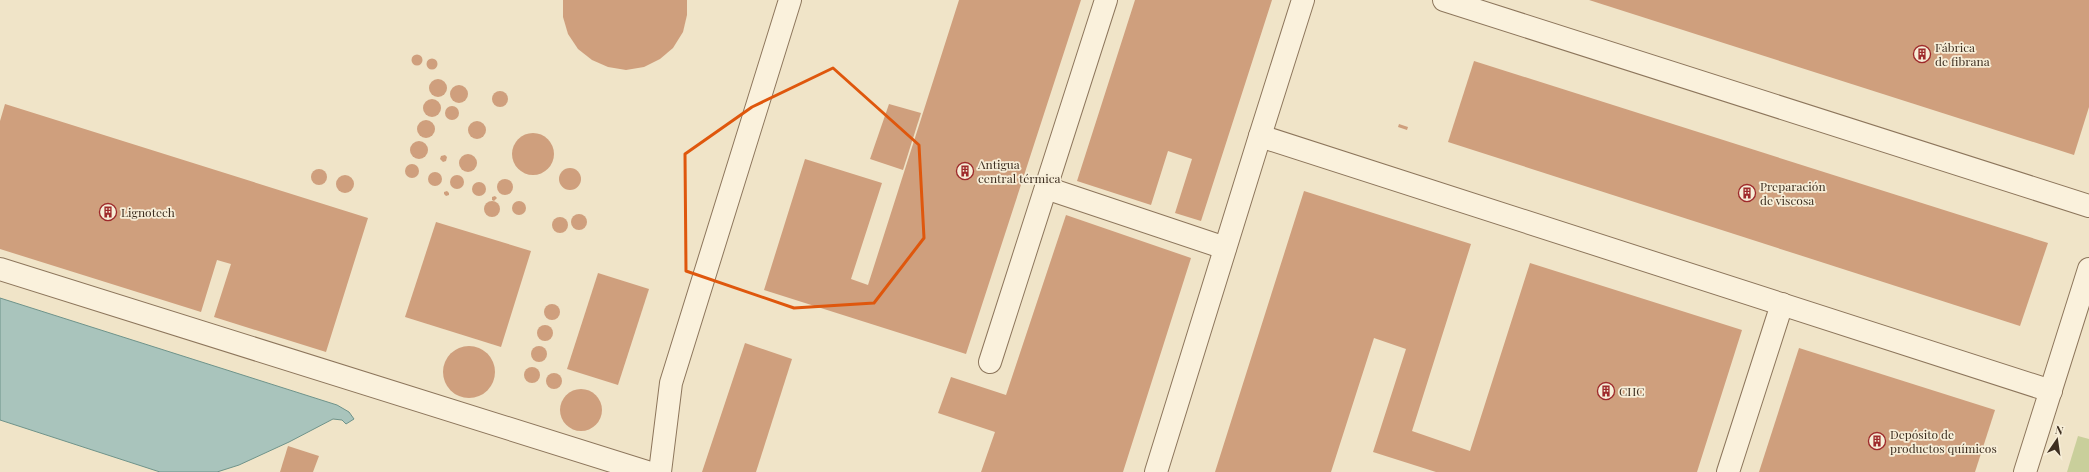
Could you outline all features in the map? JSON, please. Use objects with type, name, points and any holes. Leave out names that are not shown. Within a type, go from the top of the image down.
[{"type":"lane","points":[[660,472],[671,383],[790,0]]},
{"type":"lane","points":[[990,362],[1106,0]]},
{"type":"lane","points":[[1156,472],[1302,0]]},
{"type":"lane","points":[[1444,0],[2089,206]]},
{"type":"lane","points":[[1260,136],[2051,391]]},
{"type":"lane","points":[[1046,188],[1225,248]]},
{"type":"lane","points":[[0,269],[646,472]]},
{"type":"lane","points":[[2025,472],[2087,281]]},
{"type":"lane","points":[[1728,472],[1782,304]]},
{"type":"highlighted area","points":[[833,68],[919,145],[924,238],[874,303],[794,308],[686,271],[685,154],[752,107]]},
{"type":"green space","points":[[2078,436],[2089,439],[2089,472],[2067,472]]},
{"type":"water","points":[[0,298],[337,405],[349,412],[354,419],[346,424],[342,420],[333,419],[289,442],[239,465],[217,472],[160,472],[0,420]]},
{"type":"building","points":[[563,0],[687,0],[687,15],[683,32],[673,48],[660,59],[644,67],[626,70],[608,67],[592,60],[578,49],[568,34],[563,17]]},
{"type":"building","name":"Antigua central térmica","points":[[959,0],[1081,0],[966,354],[764,290],[805,159],[882,183],[851,279],[868,285]]},
{"type":"building","points":[[1135,0],[1272,0],[1201,221],[1175,213],[1192,159],[1168,151],[1151,205],[1077,181]]},
{"type":"building","name":"Fábrica de fibrana","points":[[1589,0],[2089,0],[2089,107],[2074,155]]},
{"type":"building","points":[[415,55],[419,55],[421,56],[421,64],[415,65],[412,62],[412,58]]},
{"type":"building","points":[[430,59],[434,59],[436,60],[436,68],[430,69],[427,66],[427,62]]},
{"type":"building","name":"Preparación de viscosa","points":[[1474,61],[2048,243],[2020,326],[1448,142]]},
{"type":"building","points":[[434,79],[442,79],[447,84],[445,95],[442,97],[434,97],[429,92],[429,84]]},
{"type":"building","points":[[459,85],[465,88],[468,94],[465,100],[459,103],[453,100],[450,94],[453,88]]},
{"type":"building","points":[[497,91],[503,91],[508,96],[506,105],[503,107],[497,107],[492,102],[492,96]]},
{"type":"building","points":[[428,99],[436,99],[441,104],[439,115],[436,117],[428,117],[423,112],[423,104]]},
{"type":"building","name":"Lignotech","points":[[5,104],[368,218],[326,352],[214,317],[231,264],[217,260],[201,312],[0,249],[0,121]]},
{"type":"building","points":[[889,104],[921,113],[903,170],[870,159]]},
{"type":"building","points":[[452,106],[457,108],[459,113],[457,118],[452,120],[447,118],[445,113],[447,108]]},
{"type":"building","points":[[426,120],[432,123],[435,129],[432,135],[426,138],[420,135],[417,129],[420,123]]},
{"type":"building","points":[[473,121],[481,121],[486,126],[484,137],[481,139],[473,139],[468,134],[468,126]]},
{"type":"building","points":[[1399,124],[1408,127],[1407,130],[1398,127]]},
{"type":"building","points":[[529,133],[537,133],[545,136],[551,142],[554,154],[551,166],[545,172],[537,175],[529,175],[521,172],[515,166],[512,158],[512,150],[515,142],[521,136]]},
{"type":"building","points":[[419,141],[425,144],[428,150],[425,156],[419,159],[413,156],[410,150],[413,144]]},
{"type":"building","points":[[468,154],[474,157],[477,163],[474,169],[468,172],[462,169],[459,163],[462,157]]},
{"type":"building","points":[[445,155],[447,157],[446,161],[443,162],[440,159],[441,156]]},
{"type":"building","points":[[409,164],[415,164],[419,168],[419,174],[415,178],[409,178],[405,174],[405,168]]},
{"type":"building","points":[[570,168],[574,169],[580,175],[580,183],[574,189],[570,190],[566,189],[560,183],[559,179],[560,175],[566,169]]},
{"type":"building","points":[[316,169],[322,169],[327,174],[325,183],[322,185],[316,185],[311,180],[311,174]]},
{"type":"building","points":[[435,172],[440,174],[442,179],[440,184],[435,186],[430,184],[428,179],[430,174]]},
{"type":"building","points":[[345,175],[351,178],[354,184],[351,190],[345,193],[339,190],[336,184],[339,178]]},
{"type":"building","points":[[457,175],[462,177],[464,182],[462,187],[457,189],[452,187],[450,182],[452,177]]},
{"type":"building","points":[[505,179],[511,181],[513,187],[511,193],[505,195],[499,193],[497,187],[499,181]]},
{"type":"building","points":[[479,182],[484,184],[486,189],[484,194],[479,196],[474,194],[472,189],[474,184]]},
{"type":"building","points":[[447,191],[449,195],[446,196],[444,192]]},
{"type":"building","points":[[1304,191],[1471,244],[1412,431],[1470,451],[1530,263],[1742,330],[1697,472],[1436,472],[1373,452],[1406,349],[1374,338],[1331,472],[1215,472]]},
{"type":"building","points":[[495,196],[497,198],[494,201],[492,200],[492,197]]},
{"type":"building","points":[[492,201],[499,206],[500,209],[495,216],[492,217],[485,212],[484,209],[489,202]]},
{"type":"building","points":[[516,201],[522,201],[526,205],[526,211],[522,215],[516,215],[512,211],[512,205]]},
{"type":"building","points":[[579,214],[586,219],[587,222],[582,229],[579,230],[572,225],[571,222],[576,215]]},
{"type":"building","points":[[1066,215],[1191,258],[1123,472],[981,472],[995,432],[938,413],[951,377],[1006,395]]},
{"type":"building","points":[[560,217],[567,222],[568,225],[563,232],[560,233],[553,228],[552,225],[557,218]]},
{"type":"building","points":[[436,222],[531,251],[501,347],[405,317]]},
{"type":"building","points":[[598,273],[649,289],[618,385],[567,369]]},
{"type":"building","points":[[549,304],[555,304],[560,309],[558,318],[555,320],[549,320],[544,315],[544,309]]},
{"type":"building","points":[[542,325],[548,325],[553,330],[551,339],[548,341],[542,341],[537,336],[537,330]]},
{"type":"building","points":[[745,343],[792,359],[756,472],[702,472]]},
{"type":"building","points":[[469,346],[483,350],[491,358],[495,372],[491,386],[483,394],[469,398],[455,394],[447,386],[443,372],[447,358],[455,350]]},
{"type":"building","points":[[536,346],[542,346],[547,351],[545,360],[542,362],[536,362],[531,357],[531,351]]},
{"type":"building","name":"Depósito de productos químicos","points":[[1799,348],[1995,410],[1975,472],[1759,472]]},
{"type":"building","points":[[529,367],[535,367],[540,372],[538,381],[535,383],[529,383],[524,378],[524,372]]},
{"type":"building","points":[[551,373],[557,373],[562,378],[560,387],[557,389],[551,389],[546,384],[546,378]]},
{"type":"building","points":[[577,389],[585,389],[593,392],[599,398],[602,410],[599,422],[593,428],[585,431],[577,431],[569,428],[563,422],[560,414],[560,406],[563,398],[569,392]]},
{"type":"building","points":[[288,446],[319,456],[313,472],[280,472]]},
{"type":"place","name":"Fábrica de fibrana","points":[[1922,54]]},
{"type":"place","name":"Antigua central térmica","points":[[965,171]]},
{"type":"place","name":"Preparación de viscosa","points":[[1747,193]]},
{"type":"place","name":"Lignotech","points":[[108,212]]},
{"type":"place","name":"CHC","points":[[1606,391]]},
{"type":"place","name":"Depósito de productos químicos","points":[[1877,441]]}]
